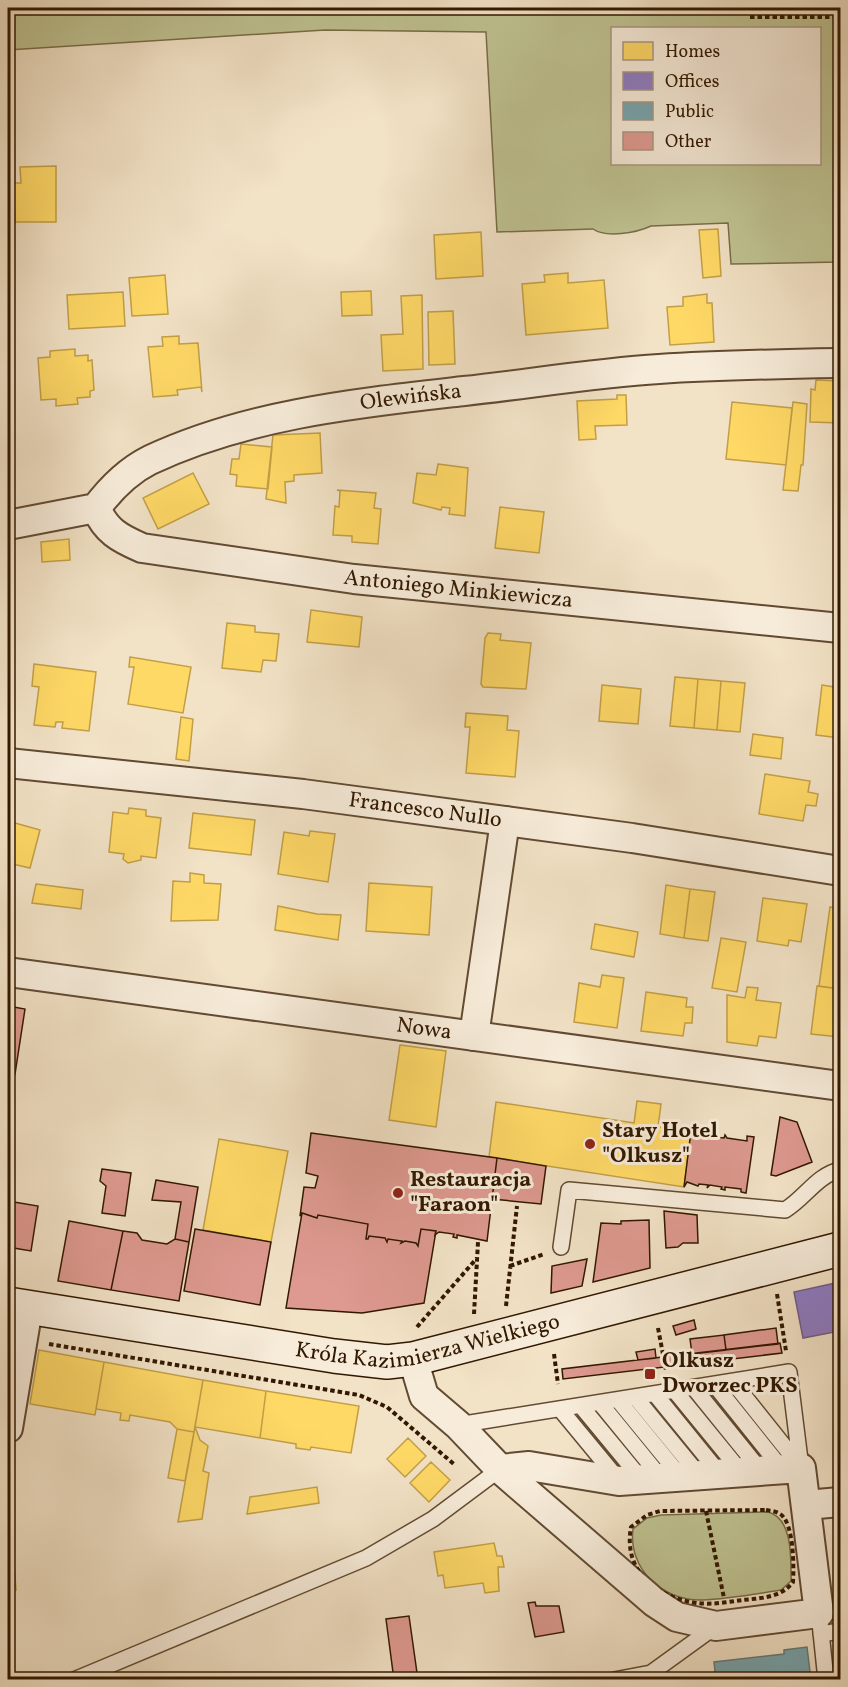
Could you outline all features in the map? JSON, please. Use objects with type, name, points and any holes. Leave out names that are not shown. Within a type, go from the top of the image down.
[{"type":"street","name":"Olewińska","points":[[96,508],[110,490],[129,473],[150,460],[225,430],[272,419],[412,397],[657,369],[840,363]]},
{"type":"street","points":[[8,525],[96,508]]},
{"type":"street","name":"Antoniego Minkiewicza","points":[[96,508],[103,524],[118,538],[142,548],[354,579],[840,628]]},
{"type":"street","name":"Francesco Nullo","points":[[8,763],[303,794],[505,821],[840,871]]},
{"type":"street","points":[[474,1036],[505,821]]},
{"type":"street","name":"Nowa","points":[[8,972],[840,1086]]},
{"type":"street","name":"Króla Kazimierza Wielkiego","points":[[18,1306],[334,1356],[387,1362],[415,1343],[840,1249]]},
{"type":"street","points":[[8,1428],[18,1306]]},
{"type":"street","points":[[415,1343],[424,1396],[458,1425],[500,1469],[654,1602],[677,1617],[720,1614],[820,1623],[806,1505]]},
{"type":"street","points":[[500,1469],[529,1466],[711,1475],[806,1505],[840,1502]]},
{"type":"lane","points":[[561,1247],[569,1190],[785,1210],[800,1201],[816,1182],[840,1170]]},
{"type":"lane","points":[[458,1425],[789,1372],[711,1475]]},
{"type":"lane","points":[[711,1475],[733,1382]]},
{"type":"lane","points":[[711,1475],[714,1384]]},
{"type":"lane","points":[[694,1388],[711,1475]]},
{"type":"lane","points":[[675,1391],[711,1475]]},
{"type":"lane","points":[[655,1394],[711,1475]]},
{"type":"lane","points":[[636,1398],[711,1475]]},
{"type":"lane","points":[[618,1400],[711,1475]]},
{"type":"lane","points":[[600,1403],[711,1475]]},
{"type":"lane","points":[[581,1406],[711,1475]]},
{"type":"lane","points":[[560,1409],[711,1475]]},
{"type":"lane","points":[[74,1680],[366,1558],[433,1519],[500,1469]]},
{"type":"lane","points":[[614,1680],[651,1673],[720,1614]]},
{"type":"lane","points":[[826,1680],[820,1623],[840,1631]]},
{"type":"path","points":[[750,17],[840,17]]},
{"type":"path","points":[[506,1315],[517,1206]]},
{"type":"path","points":[[473,1320],[478,1242]]},
{"type":"path","points":[[510,1266],[561,1247]]},
{"type":"path","points":[[415,1343],[477,1258]]},
{"type":"path","points":[[776,1291],[787,1355]]},
{"type":"path","points":[[658,1328],[666,1370]]},
{"type":"path","points":[[39,1342],[359,1395],[387,1407],[461,1470]]},
{"type":"path","points":[[554,1353],[558,1384]]},
{"type":"path","points":[[660,1511],[705,1511],[776,1512],[786,1520],[794,1566],[793,1582],[788,1589],[780,1594],[720,1614],[698,1604],[664,1595],[638,1572],[630,1556],[628,1543],[631,1527],[647,1515],[660,1511]]},
{"type":"path","points":[[705,1511],[720,1614]]},
{"type":"green space","points":[[8,8],[840,8],[840,262],[731,264],[728,223],[651,226],[637,231],[613,234],[593,229],[497,232],[486,32],[325,30],[8,50]]},
{"type":"green space","points":[[768,1512],[782,1522],[789,1540],[791,1581],[781,1590],[722,1599],[687,1599],[661,1589],[642,1569],[636,1557],[633,1529],[647,1518],[661,1515]]},
{"type":"building: Homes","points":[[56,166],[56,222],[15,222],[15,212],[8,212],[8,183],[21,183],[20,167]]},
{"type":"building: Homes","points":[[718,229],[721,276],[703,278],[699,230]]},
{"type":"building: Homes","points":[[481,232],[483,276],[436,279],[434,235]]},
{"type":"building: Homes","points":[[568,273],[568,283],[604,280],[608,328],[526,335],[522,284],[545,282],[544,275]]},
{"type":"building: Homes","points":[[165,275],[168,314],[132,316],[129,278]]},
{"type":"building: Homes","points":[[371,291],[372,315],[342,316],[341,292]]},
{"type":"building: Homes","points":[[123,292],[125,326],[69,329],[67,295]]},
{"type":"building: Homes","points":[[707,294],[707,303],[712,303],[714,342],[670,345],[667,307],[683,306],[683,297]]},
{"type":"building: Homes","points":[[422,295],[423,369],[383,371],[381,335],[403,334],[401,296]]},
{"type":"building: Homes","points":[[453,311],[455,364],[429,365],[428,312]]},
{"type":"building: Homes","points":[[179,336],[179,344],[198,343],[202,392],[201,387],[177,390],[178,395],[153,397],[148,347],[163,346],[162,337]]},
{"type":"building: Homes","points":[[75,349],[75,356],[88,355],[88,361],[92,360],[94,390],[90,391],[90,397],[77,398],[78,404],[56,406],[56,399],[41,400],[38,358],[50,357],[50,351]]},
{"type":"building: Homes","points":[[816,380],[840,381],[840,423],[810,422],[811,389],[815,390]]},
{"type":"building: Homes","points":[[617,395],[626,395],[627,425],[595,426],[596,439],[579,440],[577,401],[617,399]]},
{"type":"building: Homes","points":[[732,402],[792,408],[786,465],[726,459]]},
{"type":"building: Homes","points":[[793,402],[807,404],[803,465],[801,465],[798,491],[783,490]]},
{"type":"building: Homes","points":[[320,433],[322,473],[294,475],[294,481],[285,482],[286,503],[266,499],[273,435]]},
{"type":"building: Homes","points":[[241,444],[272,447],[268,489],[236,486],[237,475],[230,474],[232,459],[239,459]]},
{"type":"building: Homes","points":[[438,464],[468,468],[465,516],[449,514],[450,508],[442,507],[441,510],[413,503],[417,473],[436,475]]},
{"type":"building: Homes","points":[[193,473],[209,504],[158,529],[143,498]]},
{"type":"building: Homes","points":[[337,490],[376,493],[374,508],[381,509],[378,544],[352,542],[352,536],[333,535],[335,506],[339,507],[340,491]]},
{"type":"building: Homes","points":[[500,507],[544,512],[539,553],[495,548]]},
{"type":"building: Homes","points":[[69,539],[70,560],[42,562],[41,542]]},
{"type":"building: Homes","points":[[311,610],[362,617],[359,647],[307,642]]},
{"type":"building: Homes","points":[[227,623],[255,626],[255,632],[279,634],[276,661],[263,660],[261,672],[222,668]]},
{"type":"building: Homes","points":[[488,633],[501,634],[500,640],[531,643],[526,689],[483,687],[481,684],[485,638]]},
{"type":"building: Homes","points":[[130,657],[191,667],[183,713],[128,704],[134,667],[129,667]]},
{"type":"building: Homes","points":[[34,664],[96,672],[89,731],[62,728],[63,722],[56,722],[55,727],[34,725],[39,687],[32,686]]},
{"type":"building: Homes","points":[[675,677],[698,679],[694,728],[670,726]]},
{"type":"building: Homes","points":[[698,679],[721,681],[717,730],[694,728]]},
{"type":"building: Homes","points":[[721,681],[745,683],[740,732],[717,730]]},
{"type":"building: Homes","points":[[602,685],[641,689],[638,724],[599,721]]},
{"type":"building: Homes","points":[[822,685],[840,688],[840,738],[816,735]]},
{"type":"building: Homes","points":[[466,713],[508,716],[507,730],[519,731],[515,777],[466,773],[470,727],[465,727]]},
{"type":"building: Homes","points":[[181,717],[193,719],[189,761],[176,759]]},
{"type":"building: Homes","points":[[753,734],[783,738],[781,759],[750,755]]},
{"type":"building: Homes","points":[[765,774],[810,781],[808,792],[818,794],[816,806],[806,805],[803,821],[759,814]]},
{"type":"building: Homes","points":[[129,808],[146,810],[146,816],[161,818],[156,858],[141,856],[141,860],[128,863],[123,859],[124,854],[109,852],[113,812],[128,814]]},
{"type":"building: Homes","points":[[193,813],[255,820],[251,855],[189,848]]},
{"type":"building: Homes","points":[[8,821],[40,830],[30,868],[8,863]]},
{"type":"building: Homes","points":[[310,831],[335,834],[328,882],[278,874],[284,832],[309,836]]},
{"type":"building: Homes","points":[[190,873],[204,875],[204,883],[221,884],[218,920],[171,921],[173,881],[190,882]]},
{"type":"building: Homes","points":[[369,883],[432,887],[429,935],[366,931]]},
{"type":"building: Homes","points":[[36,884],[83,890],[81,909],[32,903]]},
{"type":"building: Homes","points":[[666,885],[690,889],[684,938],[660,934]]},
{"type":"building: Homes","points":[[690,889],[715,892],[708,941],[684,938]]},
{"type":"building: Homes","points":[[763,898],[807,904],[801,942],[789,940],[788,946],[757,941]]},
{"type":"building: Homes","points":[[278,906],[317,914],[341,915],[338,940],[275,930]]},
{"type":"building: Homes","points":[[830,907],[840,909],[840,989],[819,986]]},
{"type":"building: Homes","points":[[595,924],[638,932],[634,957],[591,949]]},
{"type":"building: Homes","points":[[721,938],[746,942],[737,992],[712,988]]},
{"type":"building: Homes","points":[[602,975],[624,978],[617,1028],[574,1022],[579,983],[600,987]]},
{"type":"building: Homes","points":[[817,986],[840,989],[840,1037],[811,1034]]},
{"type":"building: Homes","points":[[747,987],[758,988],[756,1000],[781,1003],[776,1038],[759,1036],[757,1046],[727,1042],[727,995],[745,998]]},
{"type":"building: Homes","points":[[646,992],[687,998],[686,1007],[693,1007],[692,1023],[685,1023],[683,1036],[641,1031]]},
{"type":"building: Homes","points":[[400,1045],[446,1051],[436,1127],[389,1120]]},
{"type":"building: Homes","name":"Stary Hotel \"Olkusz\"","points":[[637,1101],[661,1104],[658,1127],[691,1131],[684,1187],[489,1157],[496,1102],[634,1123]]},
{"type":"building: Homes","points":[[219,1139],[288,1151],[271,1242],[203,1230]]},
{"type":"building: Homes","points":[[39,1350],[104,1362],[95,1415],[30,1404]]},
{"type":"building: Homes","points":[[104,1362],[203,1380],[194,1432],[177,1429],[170,1422],[130,1415],[129,1421],[120,1420],[121,1413],[96,1409]]},
{"type":"building: Homes","points":[[203,1380],[266,1391],[260,1438],[195,1427]]},
{"type":"building: Homes","points":[[266,1391],[359,1406],[351,1453],[311,1447],[310,1450],[296,1448],[296,1444],[260,1438]]},
{"type":"building: Homes","points":[[195,1427],[200,1440],[208,1446],[203,1471],[209,1473],[202,1519],[178,1522]]},
{"type":"building: Homes","points":[[177,1429],[194,1432],[185,1481],[168,1478]]},
{"type":"building: Homes","points":[[408,1438],[426,1456],[405,1477],[387,1459]]},
{"type":"building: Homes","points":[[431,1462],[450,1480],[429,1502],[410,1483]]},
{"type":"building: Homes","points":[[317,1487],[319,1503],[247,1514],[250,1497]]},
{"type":"building: Homes","points":[[8,1534],[12,1534],[16,1590],[8,1590]]},
{"type":"building: Homes","points":[[494,1543],[497,1556],[502,1556],[504,1567],[498,1567],[499,1591],[485,1593],[483,1583],[445,1588],[443,1575],[438,1576],[434,1552]]},
{"type":"building: Offices","points":[[840,1282],[840,1331],[803,1338],[794,1292]]},
{"type":"building: Public","points":[[807,1647],[811,1680],[716,1680],[714,1662],[784,1654],[784,1650]]},
{"type":"building: Other","points":[[8,1006],[25,1009],[15,1074],[8,1072]]},
{"type":"building: Other","points":[[780,1117],[797,1122],[812,1162],[776,1176],[771,1175]]},
{"type":"building: Other","points":[[691,1131],[693,1135],[700,1136],[701,1133],[712,1137],[712,1133],[715,1137],[724,1138],[725,1135],[727,1138],[747,1141],[747,1136],[754,1137],[746,1193],[741,1192],[741,1189],[725,1187],[725,1190],[721,1189],[722,1187],[710,1185],[707,1188],[708,1185],[699,1184],[698,1186],[687,1182],[684,1187]]},
{"type":"building: Other","name":"Restauracja \"Faraon\"","points":[[311,1133],[497,1158],[487,1241],[457,1235],[457,1238],[453,1237],[454,1234],[439,1232],[435,1235],[436,1231],[421,1229],[418,1246],[416,1243],[405,1241],[401,1243],[402,1241],[388,1239],[387,1242],[385,1238],[369,1236],[366,1239],[368,1224],[318,1215],[317,1218],[302,1213],[300,1216],[304,1187],[315,1188],[318,1176],[306,1173]]},
{"type":"building: Other","points":[[497,1158],[546,1166],[541,1204],[492,1199]]},
{"type":"building: Other","points":[[102,1169],[131,1173],[125,1216],[102,1213],[106,1186],[100,1181]]},
{"type":"building: Other","points":[[156,1180],[198,1187],[189,1242],[175,1239],[181,1202],[152,1200]]},
{"type":"building: Other","points":[[8,1201],[38,1206],[31,1251],[8,1247]]},
{"type":"building: Other","points":[[664,1211],[697,1215],[698,1243],[683,1243],[678,1247],[666,1248]]},
{"type":"building: Other","points":[[302,1213],[317,1218],[318,1215],[368,1224],[366,1239],[369,1236],[385,1238],[387,1242],[388,1239],[402,1241],[401,1243],[405,1241],[416,1243],[418,1246],[421,1229],[436,1231],[424,1303],[362,1313],[286,1308]]},
{"type":"building: Other","points":[[649,1220],[650,1268],[593,1282],[601,1223],[621,1224],[621,1221]]},
{"type":"building: Other","points":[[69,1221],[123,1231],[111,1290],[58,1281]]},
{"type":"building: Other","points":[[195,1229],[271,1242],[260,1305],[184,1291]]},
{"type":"building: Other","points":[[123,1231],[137,1233],[142,1240],[167,1244],[175,1239],[189,1242],[179,1301],[111,1290]]},
{"type":"building: Other","points":[[587,1259],[582,1286],[551,1293],[552,1266]]},
{"type":"building: Other","points":[[694,1320],[696,1329],[676,1335],[673,1326]]},
{"type":"building: Other","points":[[776,1328],[778,1344],[726,1350],[724,1335]]},
{"type":"building: Other","points":[[724,1335],[726,1350],[692,1354],[690,1339]]},
{"type":"building: Other","points":[[780,1343],[782,1353],[563,1379],[562,1369]]},
{"type":"building: Other","points":[[655,1349],[656,1358],[638,1360],[636,1352]]},
{"type":"building: Other","points":[[535,1602],[536,1606],[559,1606],[564,1632],[535,1637],[528,1603]]},
{"type":"building: Other","points":[[409,1616],[418,1680],[394,1680],[386,1619]]},
{"type":"building: Other","points":[[8,1663],[12,1663],[14,1678],[8,1678]]},
{"type":"place","name":"Stary Hotel \"Olkusz\"","points":[[590,1144]]},
{"type":"place","name":"Restauracja \"Faraon\"","points":[[398,1193]]},
{"type":"place","name":"Olkusz Dworzec PKS","points":[[650,1374]]}]
